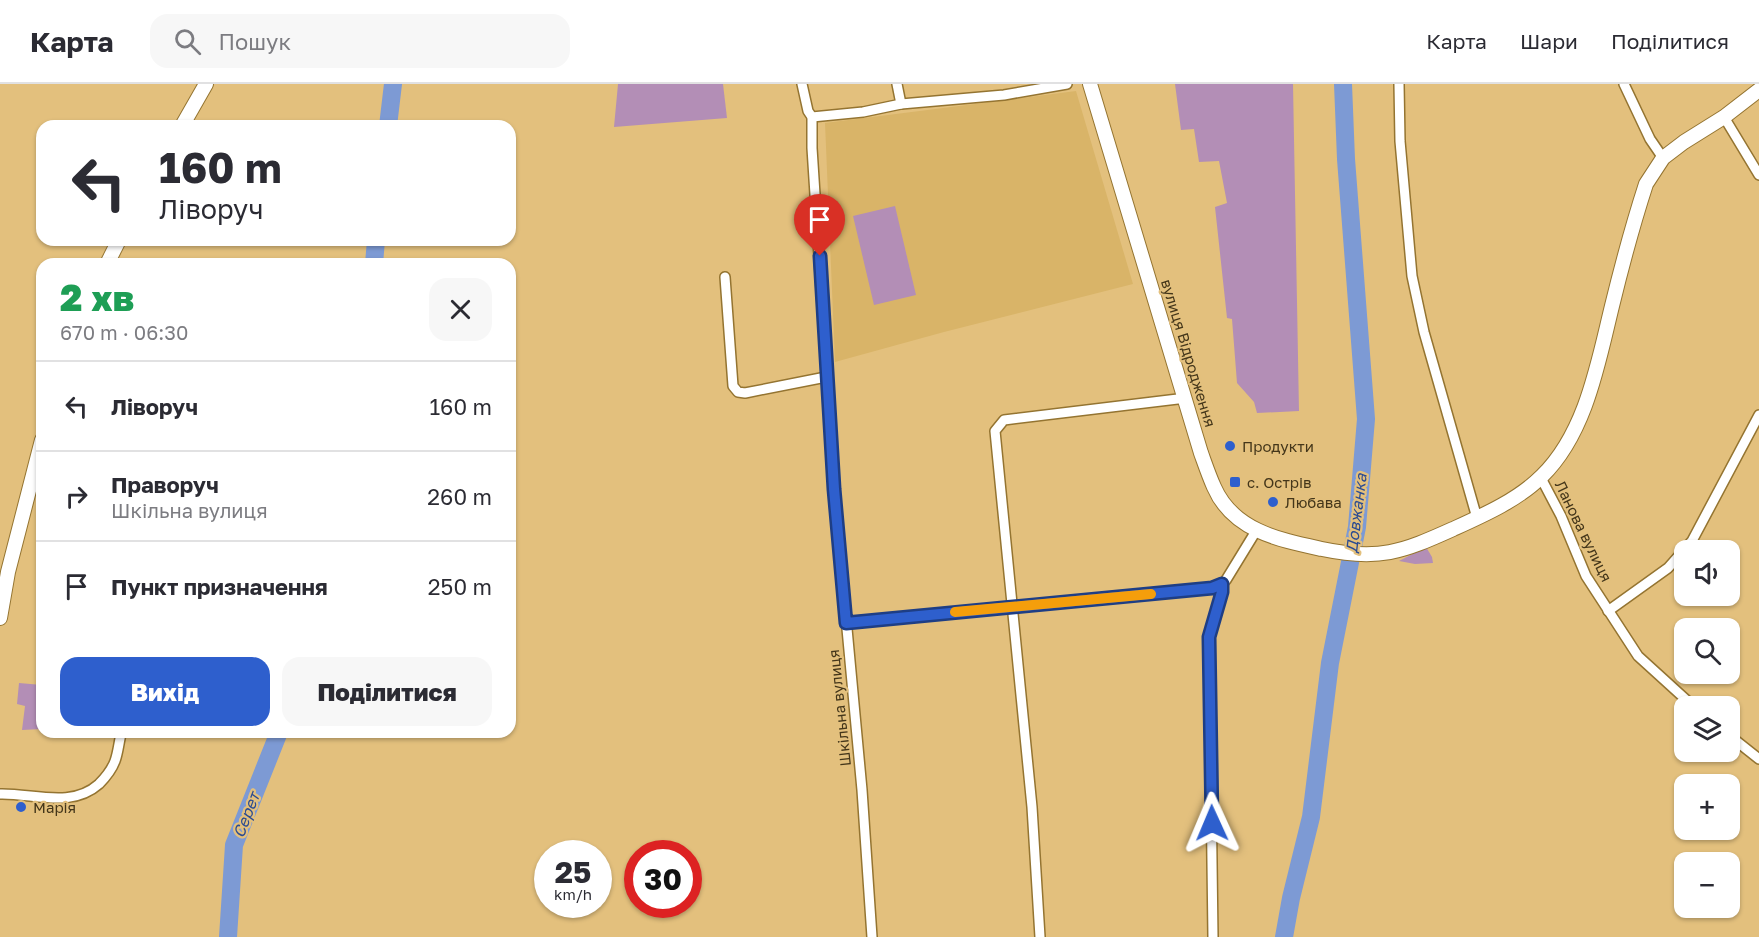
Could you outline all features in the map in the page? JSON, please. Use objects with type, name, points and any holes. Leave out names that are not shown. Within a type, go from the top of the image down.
[{"type":"street","points":[[185,120],[206,84]]},
{"type":"street","name":"Шкільна вулиця","points":[[802,84],[808,111],[812,117],[826,377],[862,790],[872,937]]},
{"type":"street","points":[[897,84],[901,104]]},
{"type":"street","points":[[812,117],[863,112],[901,104],[1004,95],[1067,84]]},
{"type":"street","name":"вулиця Відродження","points":[[1089,84],[1201,453],[1214,489],[1234,516],[1256,531],[1296,543],[1364,556],[1396,552],[1501,506],[1541,478],[1560,456],[1584,406],[1647,184],[1664,158],[1759,90]]},
{"type":"street","points":[[1399,84],[1400,141],[1412,276],[1424,332],[1477,518]]},
{"type":"street","points":[[1624,84],[1650,139],[1664,158]]},
{"type":"street","points":[[1724,117],[1759,175]]},
{"type":"street","points":[[725,277],[733,386],[738,392],[745,393],[826,377]]},
{"type":"street","points":[[1040,937],[1032,807],[995,431],[1004,420],[1186,398]]},
{"type":"street","points":[[1608,611],[1668,568],[1692,541],[1759,415]]},
{"type":"street","points":[[0,618],[8,572],[36,463]]},
{"type":"street","name":"Ланова вулиця","points":[[1541,478],[1561,516],[1586,576],[1608,611],[1638,656],[1682,696]]},
{"type":"street","points":[[1213,937],[1209,637],[1222,592],[1222,584],[1256,531]]},
{"type":"street","points":[[846,623],[1212,588],[1222,584]]},
{"type":"street","points":[[0,794],[60,798],[75,797],[90,792],[115,762],[120,738]]},
{"type":"street","points":[[1740,744],[1759,759]]},
{"type":"shaded area","points":[[618,84],[723,84],[727,118],[614,127]]},
{"type":"shaded area","points":[[1175,84],[1293,84],[1299,411],[1257,413],[1254,402],[1237,383],[1232,319],[1227,318],[1215,207],[1227,203],[1219,161],[1199,162],[1194,129],[1181,130]]},
{"type":"shaded area","points":[[1076,91],[1133,284],[835,362],[825,123]]},
{"type":"shaded area","points":[[895,206],[916,295],[874,305],[853,216]]},
{"type":"shaded area","points":[[1426,547],[1433,563],[1415,564],[1399,561]]},
{"type":"shaded area","points":[[19,683],[36,684],[36,729],[22,730],[25,706],[17,704]]},
{"type":"waterway","name":"Серет","points":[[389,120],[393,84]]},
{"type":"waterway","name":"Довжанка","points":[[1284,937],[1311,817],[1330,663],[1357,527],[1366,419],[1346,159],[1343,84]]},
{"type":"waterway","name":"Серет","points":[[374,258],[376,246]]},
{"type":"waterway","name":"Серет","points":[[228,937],[234,845],[277,738]]},
{"type":"slow traffic","points":[[955,612],[1151,594]]},
{"type":"place","name":"Продукти","points":[[1230,446]]},
{"type":"place","name":"с. Острів","points":[[1235,482]]},
{"type":"place","name":"Любава","points":[[1273,502]]},
{"type":"place","name":"Марія","points":[[21,807]]},
{"type":"route","points":[[820,256],[826,377],[846,623],[1212,588],[1222,584],[1222,592],[1209,637],[1212,823]]}]
